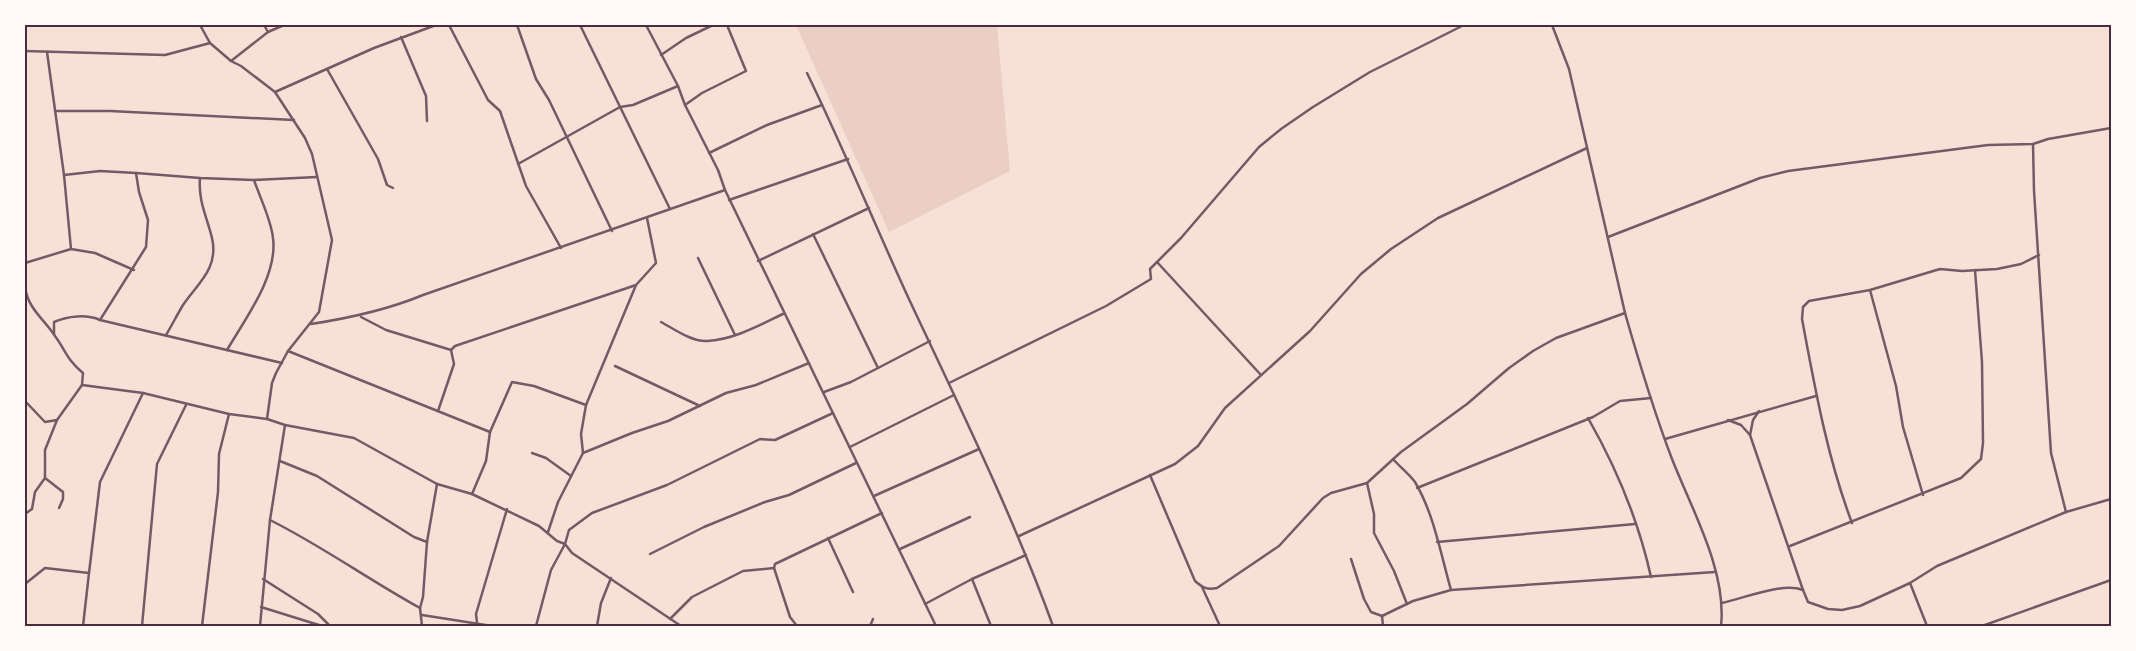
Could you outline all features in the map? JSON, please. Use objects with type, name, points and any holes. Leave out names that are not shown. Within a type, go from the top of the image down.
[{"type":"street","points":[[200,25],[210,43],[231,61],[241,66],[275,92],[294,120],[312,154],[332,240],[324,295],[319,312],[288,351],[272,383],[267,419]]},
{"type":"street","points":[[264,25],[268,32]]},
{"type":"street","points":[[231,61],[268,32],[284,25]]},
{"type":"street","points":[[275,92],[401,37],[436,25]]},
{"type":"street","points":[[449,25],[488,100],[500,111],[526,186],[560,248]]},
{"type":"street","points":[[517,25],[536,79],[549,100],[612,231]]},
{"type":"street","points":[[580,25],[670,209]]},
{"type":"street","points":[[646,25],[678,86],[684,105],[709,153],[758,261],[824,392],[856,463],[874,496],[936,626]]},
{"type":"street","points":[[661,55],[686,38],[712,25]]},
{"type":"street","points":[[684,105],[702,92],[746,71],[727,25]]},
{"type":"street","points":[[949,383],[1106,306],[1151,279],[1150,269],[1181,238],[1259,147],[1281,129],[1370,72],[1464,25]]},
{"type":"street","points":[[1552,25],[1569,69],[1625,314],[1665,439],[1715,572],[1722,603],[1721,626]]},
{"type":"street","points":[[401,37],[426,96],[427,121]]},
{"type":"street","points":[[25,51],[166,55],[210,43]]},
{"type":"street","points":[[47,52],[64,176],[71,249]]},
{"type":"street","points":[[327,69],[378,160],[387,185],[393,188]]},
{"type":"street","points":[[808,73],[1019,536],[1053,626]]},
{"type":"street","points":[[518,164],[620,107],[633,105],[678,86]]},
{"type":"street","points":[[709,153],[767,125],[823,105]]},
{"type":"street","points":[[56,111],[110,111],[294,120]]},
{"type":"street","points":[[1608,237],[1760,178],[1788,171],[1988,145],[2033,144],[2048,139],[2111,128]]},
{"type":"street","points":[[2033,144],[2034,191],[2051,453],[2066,512]]},
{"type":"street","points":[[1019,536],[1175,464],[1198,446],[1225,408],[1310,330],[1361,274],[1412,234],[1438,218],[1587,148]]},
{"type":"street","points":[[730,200],[848,159]]},
{"type":"street","points":[[64,176],[100,171],[254,180],[318,177]]},
{"type":"street","points":[[100,320],[134,270],[146,247],[149,228],[136,173]]},
{"type":"street","points":[[166,335],[184,304],[203,281],[214,260],[212,239],[199,194],[200,178]]},
{"type":"street","points":[[227,350],[264,288],[274,253],[273,237],[254,180]]},
{"type":"street","points":[[310,324],[360,316],[401,304],[424,294],[612,231],[725,190]]},
{"type":"street","points":[[758,261],[869,208]]},
{"type":"street","points":[[548,533],[558,502],[583,453],[582,434],[586,405],[636,285],[656,263],[647,218]]},
{"type":"street","points":[[813,234],[878,368]]},
{"type":"street","points":[[25,263],[71,249],[95,253],[134,270]]},
{"type":"street","points":[[1852,523],[1842,497],[1816,396],[1802,320],[1803,307],[1809,301],[1870,290],[1940,269],[1975,270],[2022,264],[2039,256]]},
{"type":"street","points":[[698,258],[735,335]]},
{"type":"street","points":[[1157,262],[1261,375]]},
{"type":"street","points":[[1790,546],[1923,495],[1961,478],[1980,458],[1983,443],[1982,362],[1975,270]]},
{"type":"street","points":[[451,350],[455,346],[491,333],[636,285]]},
{"type":"street","points":[[25,287],[32,308],[54,334],[70,362],[83,373],[82,385],[57,420],[44,450],[46,478],[35,492],[32,509],[25,514]]},
{"type":"street","points":[[1870,290],[1896,386],[1903,427],[1923,495]]},
{"type":"street","points":[[661,322],[703,341],[735,335],[784,314]]},
{"type":"street","points":[[1202,587],[1210,590],[1217,588],[1279,546],[1292,529],[1331,493],[1367,483],[1393,459],[1533,351],[1556,338],[1625,314]]},
{"type":"street","points":[[54,334],[54,322],[69,316],[100,320],[282,363]]},
{"type":"street","points":[[360,316],[386,330],[451,350]]},
{"type":"street","points":[[824,392],[878,368],[930,341]]},
{"type":"street","points":[[438,411],[454,364],[451,350]]},
{"type":"street","points":[[288,351],[490,432]]},
{"type":"street","points":[[583,453],[632,432],[668,421],[726,393],[756,385],[809,363]]},
{"type":"street","points":[[615,366],[700,406]]},
{"type":"street","points":[[472,494],[486,461],[490,432],[512,382],[534,386],[586,405]]},
{"type":"street","points":[[82,385],[143,393],[186,405],[229,414],[267,419],[285,425],[354,438],[437,484],[472,494],[507,509],[539,526],[557,541],[565,544],[572,553],[681,626]]},
{"type":"street","points":[[83,626],[100,482],[143,393]]},
{"type":"street","points":[[849,447],[954,395]]},
{"type":"street","points":[[1665,439],[1816,396]]},
{"type":"street","points":[[1417,488],[1588,418],[1620,401],[1651,398]]},
{"type":"street","points":[[25,401],[45,422],[57,420]]},
{"type":"street","points":[[142,626],[157,464],[186,405]]},
{"type":"street","points":[[1750,435],[1753,420],[1760,411]]},
{"type":"street","points":[[536,626],[551,570],[565,544],[569,530],[592,513],[667,485],[760,440],[774,440],[833,413]]},
{"type":"street","points":[[202,626],[218,492],[219,454],[229,414]]},
{"type":"street","points":[[1588,418],[1612,463],[1635,524],[1651,578]]},
{"type":"street","points":[[1728,420],[1741,426],[1750,435],[1808,602],[1828,609],[1842,610],[1860,606],[1910,582],[1937,566],[2066,512],[2111,499]]},
{"type":"street","points":[[260,626],[270,520],[285,425]]},
{"type":"street","points":[[874,496],[979,448]]},
{"type":"street","points":[[532,452],[546,458],[571,476]]},
{"type":"street","points":[[1393,459],[1414,482],[1417,488],[1437,542],[1451,590]]},
{"type":"street","points":[[280,461],[317,476],[414,537],[427,542]]},
{"type":"street","points":[[650,554],[704,527],[765,502],[789,496],[856,463]]},
{"type":"street","points":[[1150,475],[1196,581],[1202,587],[1220,626]]},
{"type":"street","points":[[46,478],[63,492],[63,499],[59,508]]},
{"type":"street","points":[[1367,483],[1374,514],[1374,533],[1394,571],[1407,604]]},
{"type":"street","points":[[422,626],[420,608],[423,597],[427,542],[437,484]]},
{"type":"street","points":[[477,624],[476,614],[507,509]]},
{"type":"street","points":[[797,626],[790,616],[774,568],[775,564],[882,513]]},
{"type":"street","points":[[900,549],[970,517]]},
{"type":"street","points":[[270,520],[304,537],[377,584],[420,608]]},
{"type":"street","points":[[1437,542],[1635,524]]},
{"type":"street","points":[[828,538],[853,592]]},
{"type":"street","points":[[925,604],[972,579],[1026,556]]},
{"type":"street","points":[[1352,559],[1364,599],[1371,612],[1382,616],[1407,604],[1451,590],[1651,578],[1715,572]]},
{"type":"street","points":[[25,584],[45,568],[89,573]]},
{"type":"street","points":[[670,619],[692,597],[743,571],[774,568]]},
{"type":"street","points":[[596,626],[601,603],[611,578]]},
{"type":"street","points":[[263,579],[306,605],[330,626]]},
{"type":"street","points":[[972,579],[991,626]]},
{"type":"street","points":[[1982,626],[2111,580]]},
{"type":"street","points":[[1910,582],[1927,626]]},
{"type":"street","points":[[1722,603],[1783,587],[1796,587],[1803,590]]},
{"type":"street","points":[[261,607],[322,626]]},
{"type":"street","points":[[422,615],[492,626]]},
{"type":"street","points":[[1382,616],[1383,626]]},
{"type":"street","points":[[870,626],[872,619]]},
{"type":"street","points":[[29,626],[49,626]]},
{"type":"shaded area","points":[[796,25],[997,25],[1010,171],[889,232]]}]
